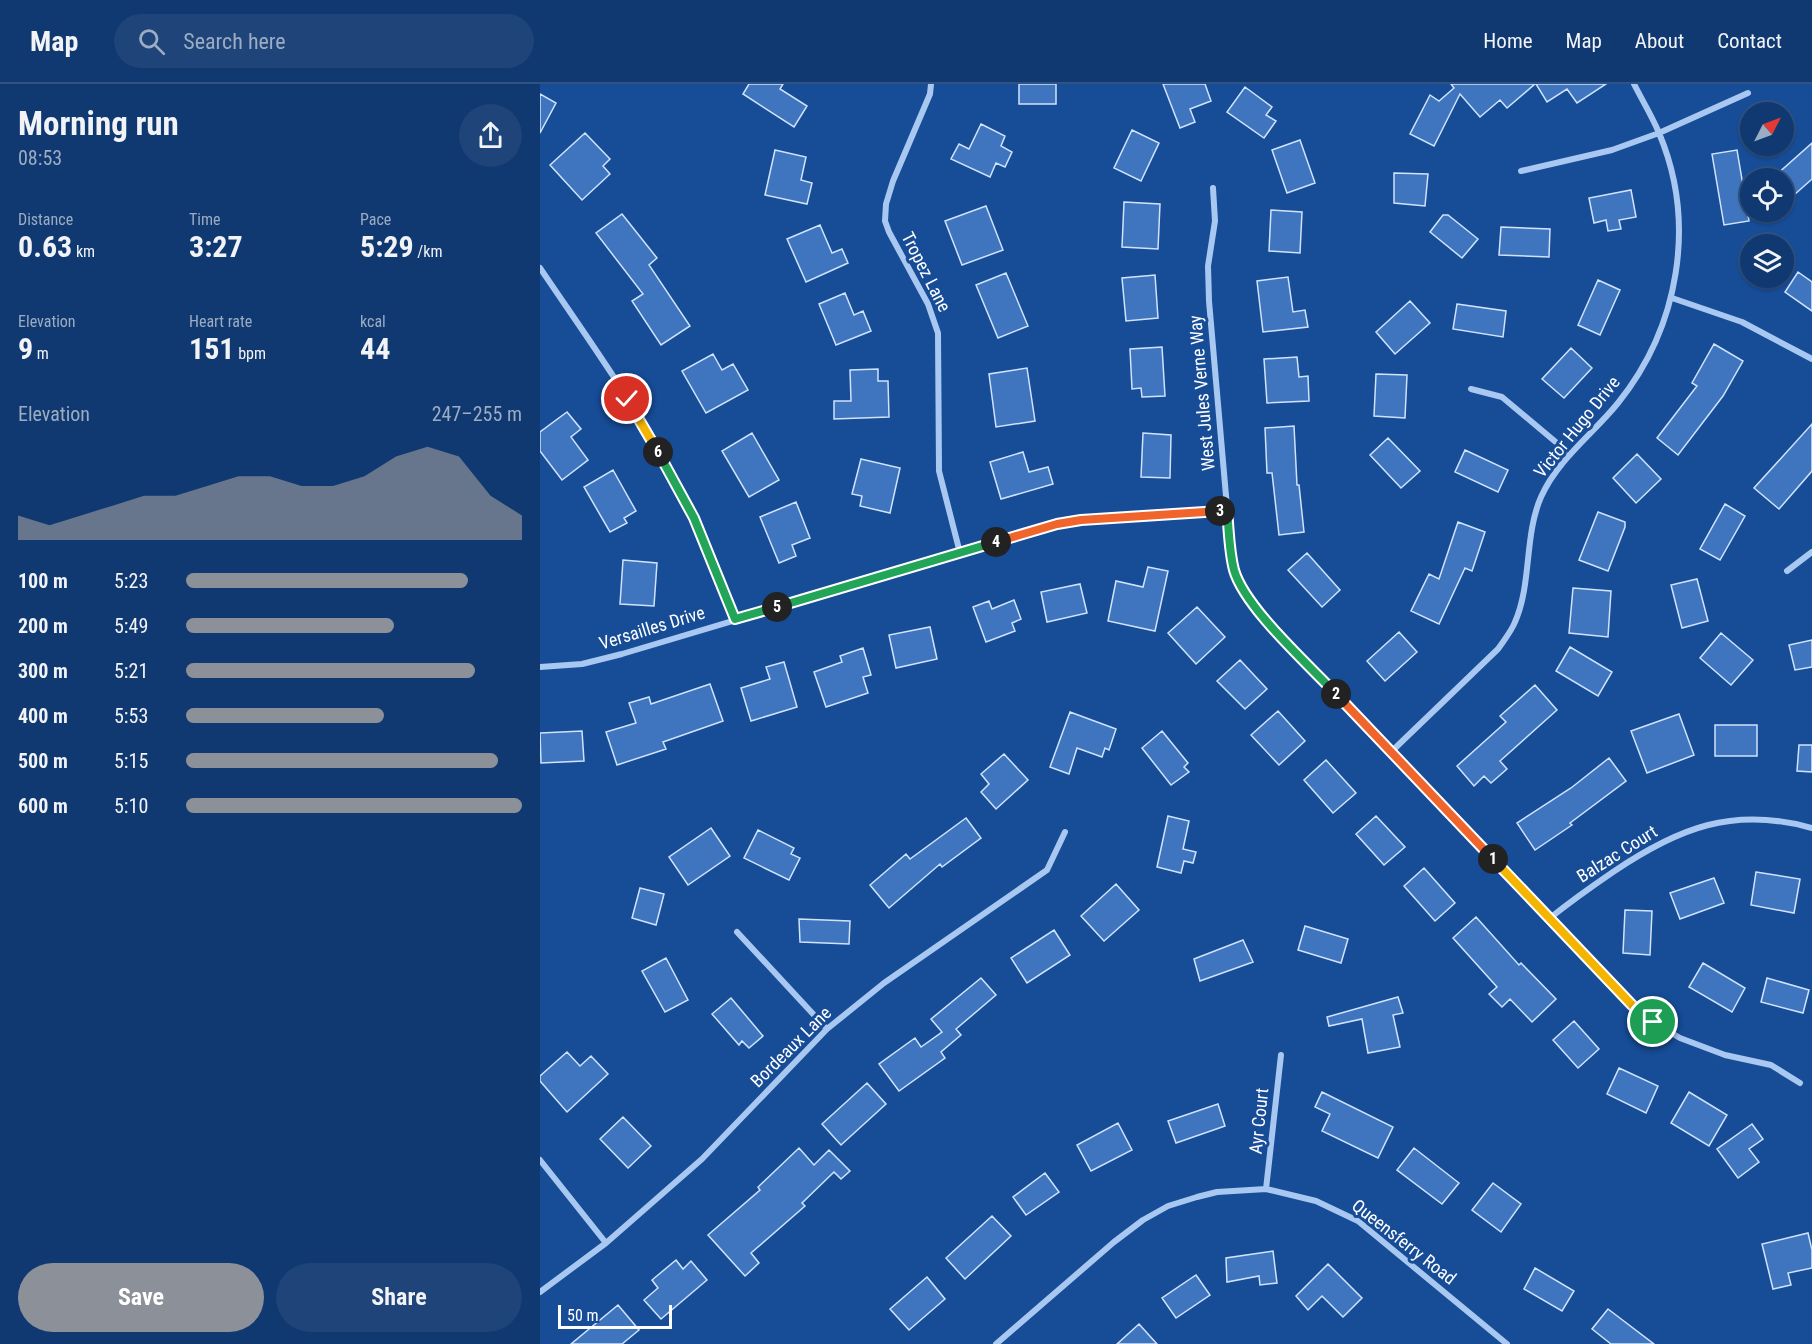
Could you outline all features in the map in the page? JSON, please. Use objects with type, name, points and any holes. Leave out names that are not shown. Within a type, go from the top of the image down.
[{"type":"street","name":"Tropez Lane","points":[[931,84],[930,94],[893,181],[886,204],[885,221],[935,319],[938,333],[939,471],[960,553]]},
{"type":"street","name":"Victor Hugo Drive","points":[[1390,752],[1498,649],[1508,636],[1516,621],[1522,601],[1536,512],[1542,495],[1570,454],[1604,420],[1635,380],[1653,349],[1672,298],[1678,250],[1677,204],[1659,133],[1634,84]]},
{"type":"street","points":[[1521,171],[1612,150],[1659,133],[1748,93]]},
{"type":"street","name":"West Jules Verne Way","points":[[1213,188],[1215,221],[1208,266],[1209,302],[1234,570],[1248,598],[1257,611],[1390,752],[1632,1005],[1653,1022],[1680,1038],[1725,1056],[1771,1065],[1800,1083]]},
{"type":"street","points":[[540,268],[627,399],[674,478],[694,518],[735,619]]},
{"type":"street","points":[[1672,298],[1742,322],[1812,359]]},
{"type":"street","points":[[1471,390],[1502,397],[1570,454]]},
{"type":"street","name":"Versailles Drive","points":[[540,667],[582,664],[1057,524],[1081,520],[1227,511]]},
{"type":"street","points":[[1787,571],[1812,552]]},
{"type":"street","name":"Balzac Court","points":[[1550,918],[1645,850],[1688,831],[1714,823],[1753,819],[1798,824],[1812,828]]},
{"type":"street","name":"Bordeaux Lane","points":[[540,1292],[606,1243],[702,1159],[827,1029],[885,983],[1047,870],[1065,832]]},
{"type":"street","points":[[737,932],[827,1029]]},
{"type":"street","name":"Ayr Court","points":[[1266,1190],[1281,1055]]},
{"type":"street","points":[[540,1160],[606,1243]]},
{"type":"street","name":"Queensferry Road","points":[[996,1344],[1114,1242],[1143,1220],[1168,1206],[1217,1192],[1266,1190],[1316,1201],[1358,1221],[1507,1344]]},
{"type":"building","points":[[749,84],[783,84],[780,89],[807,106],[794,127],[743,94]]},
{"type":"building","points":[[1019,84],[1056,84],[1056,104],[1019,104]]},
{"type":"building","points":[[1163,84],[1205,84],[1211,101],[1190,109],[1195,122],[1180,128]]},
{"type":"building","points":[[1451,84],[1535,84],[1507,108],[1500,100],[1480,117],[1460,94],[1434,146],[1410,134],[1430,95],[1439,101],[1454,88]]},
{"type":"building","points":[[1536,84],[1606,84],[1577,103],[1567,89],[1547,102]]},
{"type":"building","points":[[1245,87],[1272,107],[1266,115],[1276,121],[1264,138],[1227,112]]},
{"type":"building","points":[[540,94],[556,103],[540,133]]},
{"type":"building","points":[[981,124],[1005,136],[1001,146],[1012,152],[1005,167],[996,163],[990,177],[951,159],[959,144],[969,149]]},
{"type":"building","points":[[1132,130],[1159,143],[1141,181],[1114,168]]},
{"type":"building","points":[[585,133],[610,159],[603,166],[610,174],[582,200],[550,165]]},
{"type":"building","points":[[1300,140],[1315,183],[1287,193],[1272,150]]},
{"type":"building","points":[[1812,143],[1812,179],[1794,195],[1794,168],[1784,168]]},
{"type":"building","points":[[775,150],[806,157],[801,180],[812,183],[807,204],[765,195]]},
{"type":"building","points":[[1737,150],[1740,168],[1740,222],[1743,222],[1724,225],[1712,154]]},
{"type":"building","points":[[1394,173],[1428,174],[1425,206],[1394,203]]},
{"type":"building","points":[[1631,190],[1636,217],[1619,220],[1621,229],[1608,231],[1606,220],[1594,223],[1589,198]]},
{"type":"building","points":[[1124,202],[1160,204],[1158,249],[1122,247]]},
{"type":"building","points":[[986,206],[1003,250],[962,265],[945,221]]},
{"type":"building","points":[[1271,210],[1302,212],[1300,253],[1269,251]]},
{"type":"building","points":[[622,214],[657,258],[649,265],[690,326],[661,345],[632,301],[643,294],[596,233]]},
{"type":"building","points":[[1443,215],[1448,215],[1478,239],[1462,258],[1430,232]]},
{"type":"building","points":[[820,225],[832,253],[842,249],[848,263],[806,282],[787,239]]},
{"type":"building","points":[[1501,227],[1550,229],[1549,257],[1499,255]]},
{"type":"building","points":[[1798,272],[1812,282],[1812,311],[1785,292],[1788,288],[1794,288],[1794,278]]},
{"type":"building","points":[[1006,273],[1028,326],[998,338],[976,285]]},
{"type":"building","points":[[1155,275],[1158,318],[1126,321],[1122,278]]},
{"type":"building","points":[[1288,277],[1293,312],[1305,310],[1308,327],[1263,332],[1257,281]]},
{"type":"building","points":[[1598,280],[1620,290],[1600,335],[1578,325]]},
{"type":"building","points":[[845,293],[854,315],[863,311],[871,331],[836,345],[819,304]]},
{"type":"building","points":[[1410,301],[1430,323],[1395,354],[1376,332]]},
{"type":"building","points":[[1457,304],[1506,311],[1503,337],[1453,329]]},
{"type":"building","points":[[1714,344],[1743,361],[1723,396],[1678,455],[1657,438],[1697,386],[1692,383]]},
{"type":"building","points":[[1162,347],[1165,396],[1142,397],[1141,388],[1132,389],[1130,349]]},
{"type":"building","points":[[1571,348],[1592,368],[1564,398],[1542,379]]},
{"type":"building","points":[[713,354],[722,370],[733,364],[748,390],[706,413],[682,371]]},
{"type":"building","points":[[1297,357],[1299,377],[1308,376],[1309,401],[1267,403],[1264,359]]},
{"type":"building","points":[[1027,368],[1035,421],[996,427],[989,374]]},
{"type":"building","points":[[878,369],[878,381],[888,381],[889,417],[834,419],[834,401],[851,401],[850,370]]},
{"type":"building","points":[[1376,374],[1407,375],[1405,418],[1374,416]]},
{"type":"building","points":[[567,412],[581,429],[571,437],[588,460],[562,480],[540,451],[540,432]]},
{"type":"building","points":[[1812,424],[1812,471],[1779,509],[1754,488]]},
{"type":"building","points":[[1294,426],[1297,485],[1299,485],[1304,532],[1279,535],[1272,473],[1267,473],[1265,428]]},
{"type":"building","points":[[752,433],[779,480],[749,497],[722,451]]},
{"type":"building","points":[[1143,433],[1171,435],[1170,478],[1141,477]]},
{"type":"building","points":[[1388,438],[1420,471],[1401,488],[1370,455]]},
{"type":"building","points":[[1465,450],[1508,470],[1498,492],[1455,472]]},
{"type":"building","points":[[1023,452],[1029,472],[1048,467],[1053,484],[1001,499],[990,462]]},
{"type":"building","points":[[1637,454],[1661,479],[1636,503],[1613,478]]},
{"type":"building","points":[[861,459],[900,468],[890,513],[860,506],[862,496],[852,494]]},
{"type":"building","points":[[613,470],[636,511],[624,518],[627,523],[610,532],[584,487]]},
{"type":"building","points":[[796,502],[810,538],[792,545],[796,556],[779,563],[760,517]]},
{"type":"building","points":[[1725,504],[1745,516],[1720,560],[1700,549]]},
{"type":"building","points":[[1598,512],[1625,522],[1608,571],[1579,560]]},
{"type":"building","points":[[1458,522],[1485,532],[1472,571],[1465,568],[1439,624],[1411,611],[1429,574],[1439,579]]},
{"type":"building","points":[[1307,553],[1340,590],[1322,607],[1288,570]]},
{"type":"building","points":[[623,560],[657,563],[654,606],[620,604]]},
{"type":"building","points":[[1148,567],[1168,571],[1155,631],[1108,621],[1116,581],[1143,587]]},
{"type":"building","points":[[1697,579],[1708,621],[1682,628],[1671,585]]},
{"type":"building","points":[[1080,584],[1087,613],[1047,622],[1041,592]]},
{"type":"building","points":[[1573,588],[1611,591],[1608,637],[1569,633]]},
{"type":"building","points":[[1014,600],[1021,619],[1012,623],[1015,631],[986,642],[973,607],[989,601],[992,609]]},
{"type":"building","points":[[1197,607],[1225,637],[1196,664],[1168,633]]},
{"type":"building","points":[[930,627],[937,659],[896,668],[889,635]]},
{"type":"building","points":[[1399,632],[1417,652],[1385,681],[1367,661]]},
{"type":"building","points":[[1721,633],[1753,660],[1731,685],[1700,658]]},
{"type":"building","points":[[1812,640],[1812,667],[1795,670],[1789,645]]},
{"type":"building","points":[[1570,647],[1612,672],[1598,696],[1556,671]]},
{"type":"building","points":[[863,648],[871,675],[863,677],[868,693],[826,707],[814,672],[842,662],[840,656]]},
{"type":"building","points":[[1240,660],[1267,689],[1245,709],[1217,681]]},
{"type":"building","points":[[784,662],[797,707],[751,721],[741,688],[770,679],[766,667]]},
{"type":"building","points":[[710,684],[723,721],[663,742],[666,749],[617,765],[606,732],[636,723],[629,703],[649,697],[651,704]]},
{"type":"building","points":[[1535,685],[1557,710],[1500,761],[1507,769],[1491,783],[1484,776],[1474,786],[1457,766],[1506,722],[1500,716]]},
{"type":"building","points":[[1278,711],[1305,741],[1279,765],[1251,735]]},
{"type":"building","points":[[1070,712],[1116,729],[1109,750],[1105,748],[1102,757],[1077,748],[1069,774],[1050,767]]},
{"type":"building","points":[[1679,714],[1694,755],[1647,773],[1631,731]]},
{"type":"building","points":[[1715,725],[1757,725],[1757,756],[1715,756]]},
{"type":"building","points":[[582,731],[584,761],[541,763],[540,733]]},
{"type":"building","points":[[1162,731],[1188,763],[1184,767],[1189,772],[1171,785],[1142,748]]},
{"type":"building","points":[[1799,745],[1812,745],[1812,772],[1797,771]]},
{"type":"building","points":[[1004,754],[1028,780],[996,809],[981,792],[989,784],[981,774]]},
{"type":"building","points":[[1609,758],[1626,781],[1570,823],[1572,825],[1535,850],[1517,823],[1571,788]]},
{"type":"building","points":[[1326,760],[1356,793],[1333,813],[1304,780]]},
{"type":"building","points":[[1168,816],[1189,821],[1183,849],[1196,852],[1193,863],[1184,861],[1181,873],[1157,867]]},
{"type":"building","points":[[1376,816],[1405,847],[1384,865],[1356,834]]},
{"type":"building","points":[[966,818],[981,838],[942,867],[940,864],[889,908],[870,885],[906,854],[910,859]]},
{"type":"building","points":[[711,828],[730,856],[688,885],[669,857]]},
{"type":"building","points":[[758,830],[794,848],[791,854],[800,858],[789,880],[744,858]]},
{"type":"building","points":[[1424,868],[1455,903],[1435,921],[1404,886]]},
{"type":"building","points":[[1756,872],[1800,879],[1794,913],[1751,905]]},
{"type":"building","points":[[1714,878],[1724,903],[1680,919],[1670,893]]},
{"type":"building","points":[[1116,884],[1139,910],[1104,941],[1081,916]]},
{"type":"building","points":[[640,888],[664,894],[656,925],[632,918]]},
{"type":"building","points":[[1625,910],[1652,911],[1650,955],[1623,953]]},
{"type":"building","points":[[1476,917],[1519,965],[1521,963],[1556,999],[1532,1022],[1510,999],[1502,1007],[1489,994],[1497,987],[1453,938]]},
{"type":"building","points":[[799,919],[850,921],[849,944],[800,942]]},
{"type":"building","points":[[1305,926],[1348,939],[1341,963],[1298,950]]},
{"type":"building","points":[[1054,930],[1070,955],[1027,983],[1011,958]]},
{"type":"building","points":[[1243,940],[1253,962],[1200,981],[1194,959]]},
{"type":"building","points":[[666,958],[688,1000],[665,1012],[642,971]]},
{"type":"building","points":[[1703,963],[1745,988],[1732,1012],[1689,987]]},
{"type":"building","points":[[981,978],[996,995],[956,1029],[961,1035],[941,1052],[945,1058],[899,1091],[879,1064],[915,1038],[921,1047],[942,1032],[931,1019]]},
{"type":"building","points":[[1767,978],[1809,990],[1803,1013],[1761,1002]]},
{"type":"building","points":[[1398,997],[1403,1013],[1393,1015],[1400,1047],[1368,1053],[1362,1019],[1329,1026],[1327,1017]]},
{"type":"building","points":[[731,998],[763,1036],[749,1048],[742,1041],[739,1045],[712,1014]]},
{"type":"building","points":[[1574,1021],[1599,1049],[1578,1068],[1553,1040]]},
{"type":"building","points":[[567,1052],[580,1066],[591,1056],[608,1074],[567,1112],[540,1081],[540,1076]]},
{"type":"building","points":[[1619,1068],[1658,1086],[1646,1113],[1607,1094]]},
{"type":"building","points":[[867,1083],[886,1104],[841,1145],[822,1124]]},
{"type":"building","points":[[1322,1092],[1393,1127],[1378,1158],[1322,1131],[1330,1114],[1315,1107]]},
{"type":"building","points":[[1689,1092],[1727,1115],[1709,1146],[1671,1123]]},
{"type":"building","points":[[1218,1104],[1225,1126],[1176,1143],[1168,1121]]},
{"type":"building","points":[[623,1117],[651,1146],[628,1168],[600,1139]]},
{"type":"building","points":[[1118,1123],[1132,1150],[1091,1171],[1077,1145]]},
{"type":"building","points":[[1752,1124],[1763,1139],[1749,1149],[1759,1162],[1738,1178],[1717,1149]]},
{"type":"building","points":[[799,1148],[814,1165],[829,1150],[850,1171],[841,1179],[834,1172],[802,1203],[805,1206],[751,1253],[759,1263],[745,1276],[708,1235],[760,1190],[758,1187]]},
{"type":"building","points":[[1414,1148],[1459,1183],[1442,1204],[1397,1170]]},
{"type":"building","points":[[1045,1173],[1059,1192],[1026,1215],[1013,1197]]},
{"type":"building","points":[[1493,1183],[1521,1204],[1501,1232],[1472,1210]]},
{"type":"building","points":[[992,1216],[1011,1236],[965,1279],[946,1258]]},
{"type":"building","points":[[1808,1233],[1812,1250],[1812,1268],[1788,1273],[1791,1285],[1773,1289],[1762,1244]]},
{"type":"building","points":[[1273,1251],[1277,1283],[1260,1285],[1259,1276],[1227,1282],[1226,1258]]},
{"type":"building","points":[[676,1260],[683,1269],[691,1261],[707,1280],[661,1319],[644,1300],[658,1288],[652,1280]]},
{"type":"building","points":[[1328,1264],[1362,1298],[1343,1317],[1322,1296],[1308,1310],[1296,1296]]},
{"type":"building","points":[[1535,1268],[1574,1291],[1562,1311],[1524,1289]]},
{"type":"building","points":[[1196,1275],[1210,1295],[1176,1318],[1162,1298]]},
{"type":"building","points":[[927,1277],[945,1299],[909,1330],[890,1309]]},
{"type":"building","points":[[618,1305],[639,1330],[622,1344],[571,1344]]},
{"type":"building","points":[[1608,1309],[1654,1344],[1611,1344],[1592,1329]]},
{"type":"building","points":[[1139,1324],[1157,1344],[1117,1344]]},
{"type":"route","points":[[627,399],[664,461],[694,518],[735,619],[1057,524],[1081,520],[1227,511],[1234,570],[1240,585],[1257,611],[1632,1005],[1653,1022]]}]
